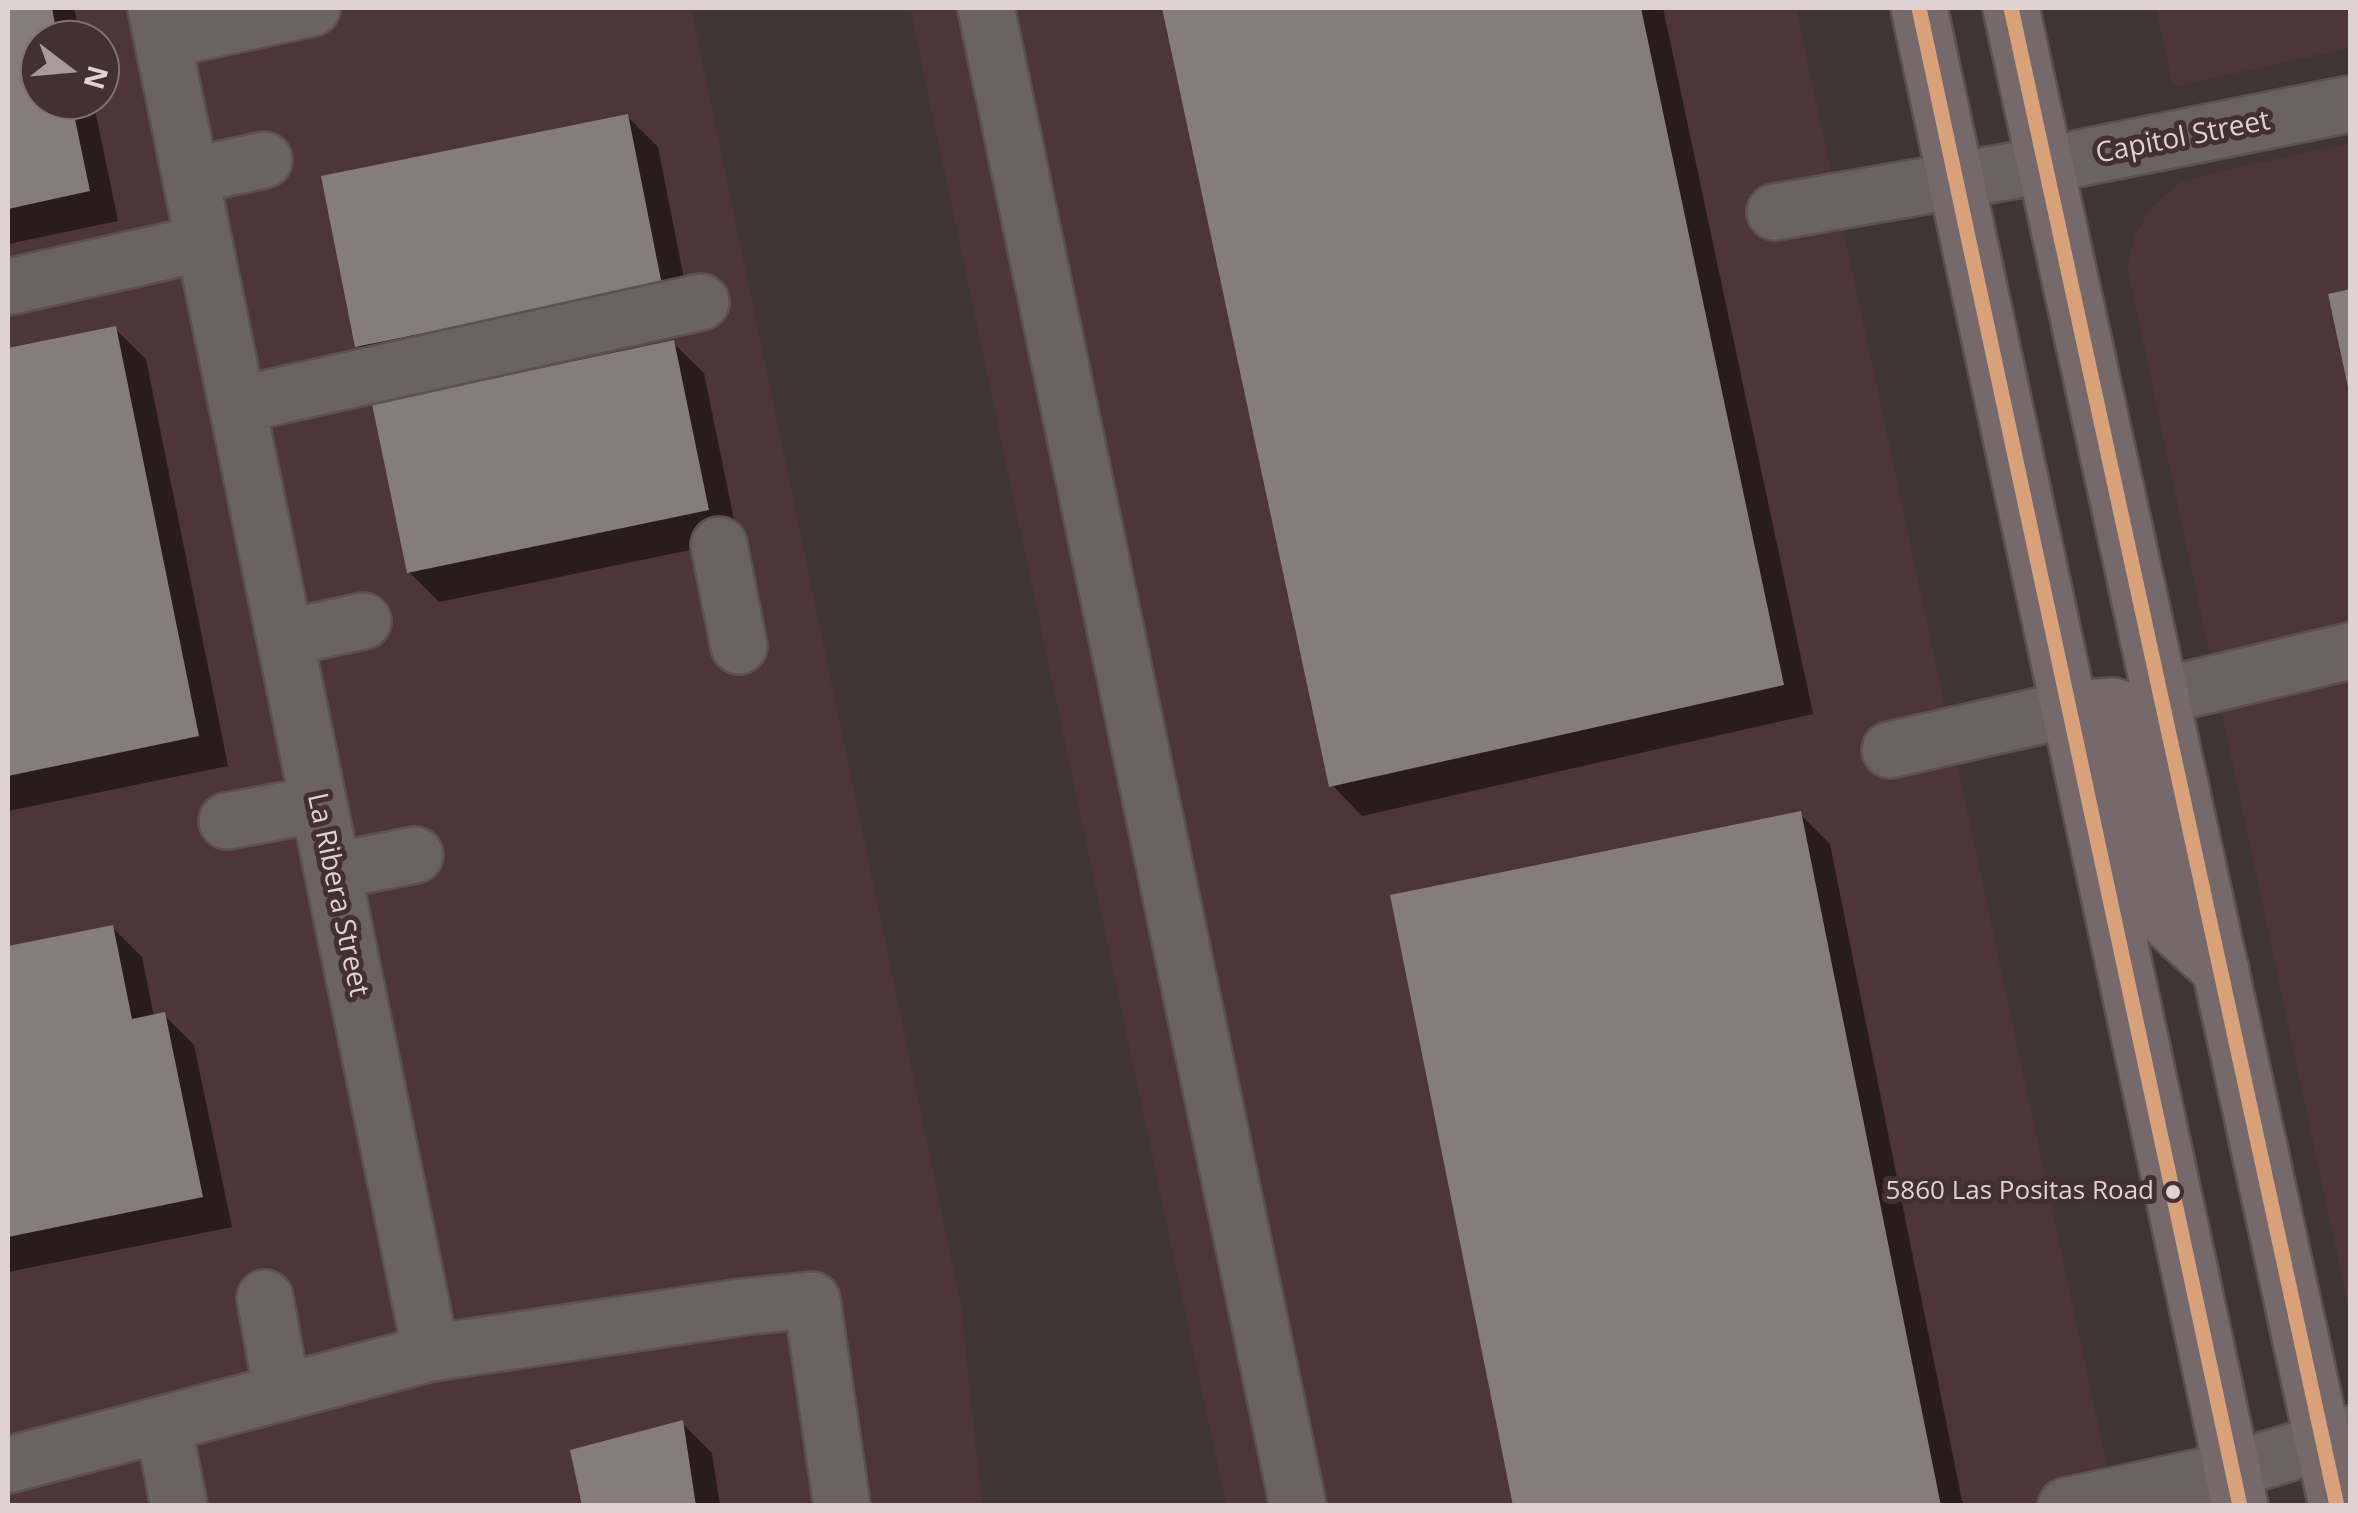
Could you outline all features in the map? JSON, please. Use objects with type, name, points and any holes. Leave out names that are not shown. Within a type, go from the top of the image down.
[{"type":"main road","points":[[1919,8],[2236,1488]]},
{"type":"main road","points":[[2012,8],[2221,970],[2337,1438],[2337,1506]]},
{"type":"main road","points":[[2070,708],[2121,709],[2169,923],[2221,970]]},
{"type":"street","points":[[160,24],[312,8]]},
{"type":"street","points":[[986,8],[1298,1506]]},
{"type":"street","name":"La Ribera Street","points":[[160,24],[431,1353]]},
{"type":"street","name":"Capitol Street","points":[[1775,212],[2046,166],[2350,104]]},
{"type":"street","points":[[191,176],[264,160]]},
{"type":"street","points":[[8,287],[204,243]]},
{"type":"street","points":[[237,405],[701,302]]},
{"type":"street","points":[[719,545],[740,646]]},
{"type":"street","points":[[285,638],[363,621]]},
{"type":"street","points":[[2162,696],[2350,651]]},
{"type":"street","points":[[1890,750],[2070,708]]},
{"type":"street","points":[[227,821],[319,804]]},
{"type":"street","points":[[332,870],[415,855]]},
{"type":"street","points":[[265,1298],[282,1392]]},
{"type":"street","points":[[8,1465],[431,1353],[812,1300],[842,1506]]},
{"type":"street","points":[[163,1424],[179,1506]]},
{"type":"street","points":[[2066,1506],[2236,1488],[2337,1438]]},
{"type":"shaded area","points":[[8,8],[691,8],[961,1306],[982,1505],[8,1506]]},
{"type":"shaded area","points":[[910,8],[1796,8],[2115,1505],[1226,1505]]},
{"type":"shaded area","points":[[2156,8],[2350,8],[2350,48],[2173,87]]},
{"type":"shaded area","points":[[2350,143],[2350,1316],[2127,266],[2135,235],[2152,206],[2180,183]]},
{"type":"building","points":[[8,8],[52,8],[54,20],[20,20],[20,120],[75,120],[90,191],[8,209]]},
{"type":"building","points":[[1162,8],[1641,8],[1784,685],[1329,787]]},
{"type":"building","points":[[628,114],[662,285],[355,347],[321,176]]},
{"type":"building","points":[[2350,289],[2350,392],[2349,392],[2328,294]]},
{"type":"building","points":[[116,326],[199,736],[8,776],[8,348]]},
{"type":"building","points":[[674,340],[709,510],[407,573],[372,404]]},
{"type":"building","points":[[1801,811],[1941,1506],[1513,1506],[1390,895]]},
{"type":"building","points":[[113,925],[132,1019],[165,1012],[203,1197],[8,1237],[8,946]]},
{"type":"building","points":[[683,1420],[696,1506],[582,1506],[570,1450]]},
{"type":"transit line","points":[[1919,8],[2240,1506]]},
{"type":"transit line","points":[[2011,8],[2337,1506]]},
{"type":"place","name":"5860 Las Positas Road","points":[[2173,1192]]}]
